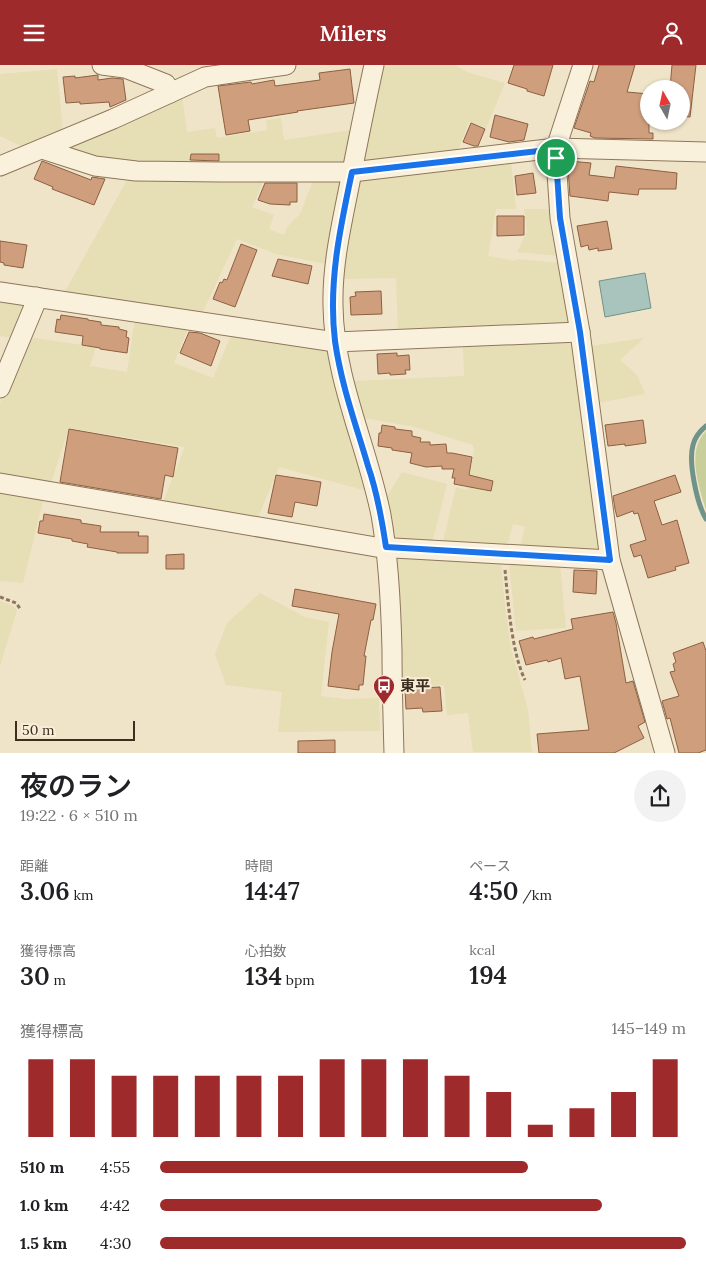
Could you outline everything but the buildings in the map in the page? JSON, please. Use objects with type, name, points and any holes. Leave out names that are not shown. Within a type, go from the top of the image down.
[{"type":"street","points":[[102,65],[125,69],[166,84],[170,93]]},
{"type":"street","points":[[0,166],[114,119],[205,77],[247,68],[286,65]]},
{"type":"street","points":[[374,65],[339,233],[334,271],[333,308],[335,342],[346,393],[376,491],[386,547],[391,602],[394,753]]},
{"type":"street","points":[[583,65],[556,149],[560,218],[580,332],[610,560],[665,753]]},
{"type":"street","points":[[42,149],[95,166],[136,171],[221,172],[352,172],[556,149],[706,152]]},
{"type":"street","points":[[0,291],[335,342],[580,332]]},
{"type":"street","points":[[0,388],[36,297]]},
{"type":"street","points":[[0,483],[376,547],[610,560]]},
{"type":"path","points":[[504,554],[515,647],[522,675],[525,679]]},
{"type":"path","points":[[0,597],[16,603],[22,610]]},
{"type":"shaded area","points":[[382,65],[455,65],[467,72],[505,83],[486,128],[469,122],[457,153],[366,164],[363,160]]},
{"type":"shaded area","points":[[57,69],[63,132],[25,148],[0,136],[0,74]]},
{"type":"shaded area","points":[[182,95],[187,132],[215,128],[217,138],[267,130],[266,120],[281,118],[284,140],[352,130],[344,169],[220,168],[220,153],[190,153],[189,168],[136,167],[57,150]]},
{"type":"shaded area","points":[[511,161],[516,209],[496,209],[488,256],[515,261],[516,259],[561,263],[571,322],[568,325],[398,332],[396,278],[342,279],[358,182],[363,178]]},
{"type":"shaded area","points":[[131,173],[266,176],[252,207],[274,215],[269,229],[284,235],[288,226],[300,214],[315,176],[342,176],[326,264],[276,254],[237,239],[201,316],[63,295]]},
{"type":"shaded area","points":[[524,209],[552,209],[559,256],[517,252],[527,232]]},
{"type":"shaded area","points":[[0,297],[27,305],[14,338],[0,336]]},
{"type":"shaded area","points":[[135,318],[189,326],[174,363],[213,378],[232,333],[324,346],[328,351],[367,491],[279,467],[257,520],[162,505],[185,447],[69,428],[50,486],[0,477],[0,403],[27,337],[96,347],[90,366],[127,372]]},
{"type":"shaded area","points":[[644,338],[620,360],[637,375],[645,394],[597,403],[590,346]]},
{"type":"shaded area","points":[[570,340],[575,343],[601,549],[598,552],[520,548],[525,527],[513,524],[507,547],[445,543],[443,541],[456,487],[467,490],[474,451],[473,445],[415,427],[363,418],[352,381],[464,376],[463,344]]},
{"type":"shaded area","points":[[402,472],[447,484],[433,540],[430,543],[397,541],[393,537],[386,498]]},
{"type":"shaded area","points":[[0,490],[44,497],[23,583],[0,581]]},
{"type":"shaded area","points":[[399,555],[501,563],[511,648],[528,710],[532,752],[473,752],[468,713],[447,715],[444,685],[401,688],[396,559]]},
{"type":"shaded area","points":[[511,562],[560,564],[566,628],[516,631],[509,564]]},
{"type":"shaded area","points":[[260,593],[305,617],[329,622],[321,696],[345,699],[379,698],[380,731],[278,732],[282,692],[226,685],[215,654],[227,623]]},
{"type":"shaded area","points":[[0,601],[13,606],[17,610],[0,666]]},
{"type":"green space","points":[[706,431],[706,510],[700,491],[695,458],[700,439]]},
{"type":"water","points":[[645,273],[651,308],[605,317],[599,281]]},
{"type":"waterway","points":[[706,426],[698,434],[692,452],[697,493],[706,519]]},
{"type":"place","name":"東平","points":[[384,705]]},
{"type":"route","points":[[556,149],[556,158],[560,218],[580,332],[610,560],[386,547],[376,491],[346,393],[335,342],[333,308],[334,271],[339,233],[352,172],[556,149]]}]
